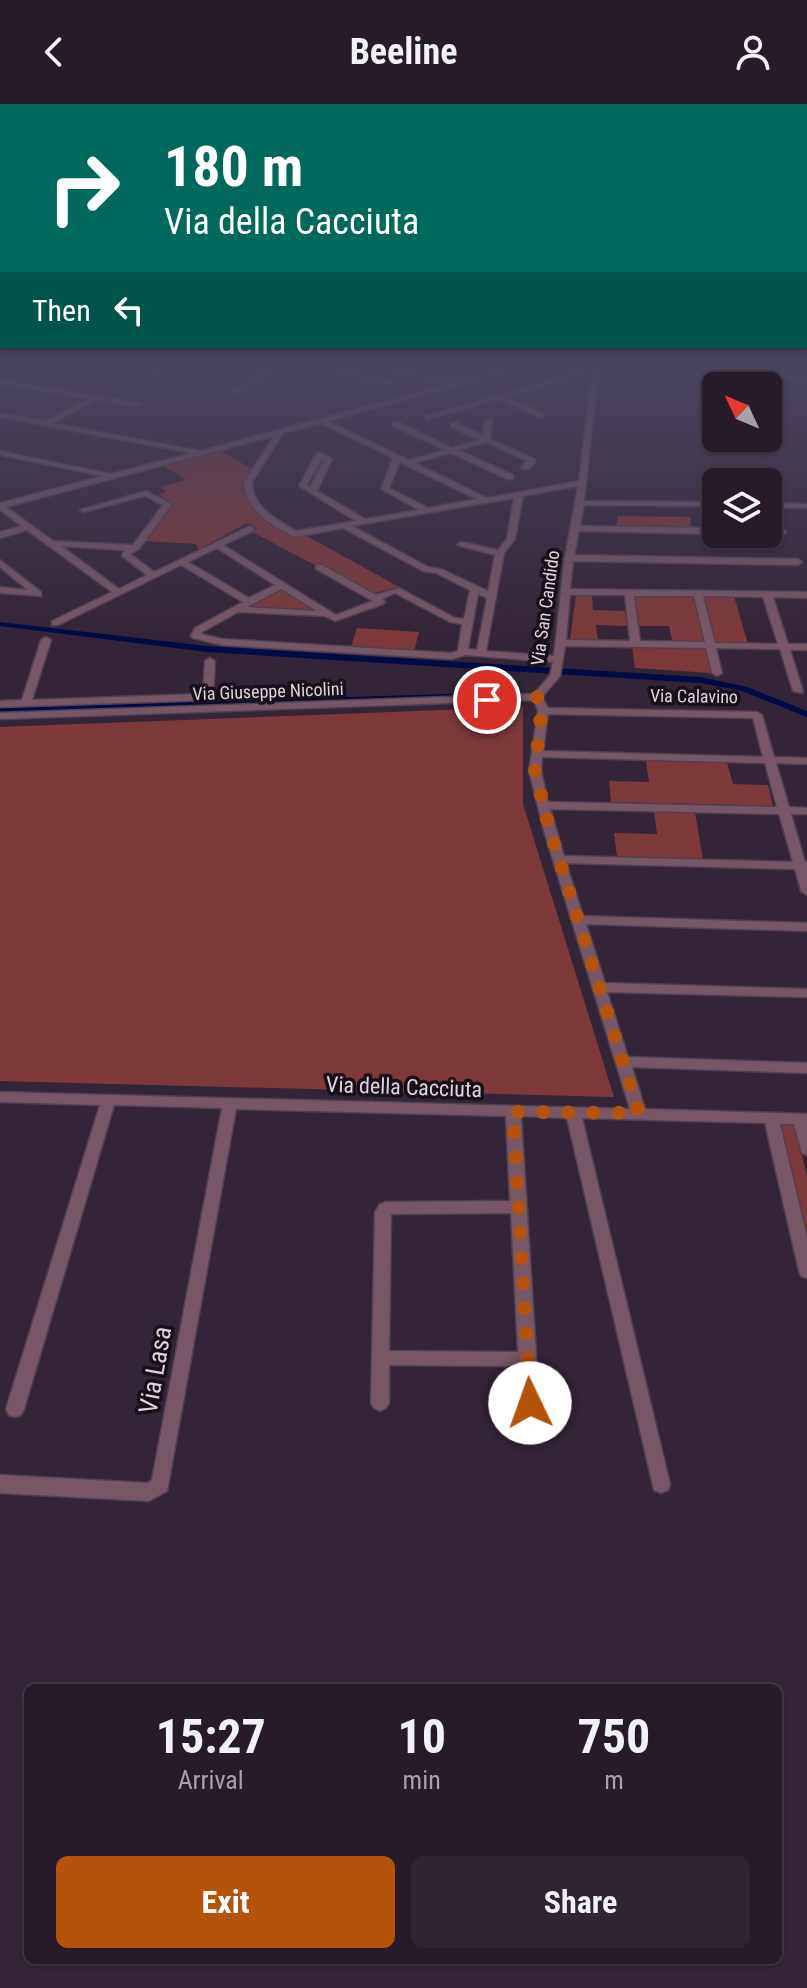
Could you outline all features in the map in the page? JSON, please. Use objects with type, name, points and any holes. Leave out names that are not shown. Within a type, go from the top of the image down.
[{"type":"street","points":[[39,461],[112,476]]},
{"type":"street","points":[[0,506],[168,461]]},
{"type":"street","points":[[263,461],[248,482],[247,491],[255,506],[295,534],[583,483]]},
{"type":"street","points":[[396,461],[385,489],[428,511]]},
{"type":"street","points":[[403,461],[485,501]]},
{"type":"street","points":[[408,463],[415,461]]},
{"type":"street","points":[[475,461],[510,477]]},
{"type":"street","points":[[525,467],[532,461]]},
{"type":"street","name":"Via San Candido","points":[[585,461],[569,558],[557,667],[537,697],[543,711],[535,771],[559,859],[639,1113]]},
{"type":"street","points":[[312,492],[364,522]]},
{"type":"street","points":[[51,543],[136,547],[168,504],[146,493],[84,510]]},
{"type":"street","points":[[481,654],[500,553],[511,539],[519,494]]},
{"type":"street","points":[[0,497],[19,501]]},
{"type":"street","points":[[580,503],[702,504]]},
{"type":"street","points":[[782,505],[807,506]]},
{"type":"street","points":[[0,506],[119,593]]},
{"type":"street","points":[[343,525],[426,569],[493,597]]},
{"type":"street","points":[[0,535],[29,527]]},
{"type":"street","points":[[575,528],[702,531]]},
{"type":"street","points":[[55,623],[250,529]]},
{"type":"street","points":[[217,545],[335,618],[380,602],[319,567]]},
{"type":"street","points":[[461,545],[500,553]]},
{"type":"street","points":[[130,548],[125,554],[153,576]]},
{"type":"street","points":[[569,558],[798,562]]},
{"type":"street","points":[[182,562],[249,602]]},
{"type":"street","points":[[0,563],[38,594],[0,590]]},
{"type":"street","points":[[281,585],[198,630],[196,636],[222,642],[452,656],[464,652],[557,667]]},
{"type":"street","points":[[464,652],[462,648],[475,588]]},
{"type":"street","points":[[375,598],[396,590],[453,620],[467,622]]},
{"type":"street","points":[[566,592],[807,595]]},
{"type":"street","points":[[629,593],[635,644]]},
{"type":"street","points":[[698,594],[717,673]]},
{"type":"street","points":[[767,594],[798,691]]},
{"type":"street","points":[[234,609],[325,614]]},
{"type":"street","points":[[26,703],[46,640]]},
{"type":"street","points":[[561,643],[807,647]]},
{"type":"street","points":[[0,704],[208,697],[210,661]]},
{"type":"street","name":"Via Giuseppe Nicolini","points":[[0,716],[537,697]]},
{"type":"street","name":"Via Calavino","points":[[543,711],[757,715],[803,866],[807,891]]},
{"type":"street","points":[[538,754],[807,761]]},
{"type":"street","points":[[545,805],[807,811]]},
{"type":"street","points":[[559,859],[803,866]]},
{"type":"street","points":[[579,920],[807,927]]},
{"type":"street","points":[[601,987],[807,993]]},
{"type":"street","points":[[625,1062],[807,1068]]},
{"type":"street","name":"Via della Cacciuta","points":[[0,1097],[803,1118]]},
{"type":"street","points":[[15,1409],[108,1101]]},
{"type":"street","name":"Via Lasa","points":[[0,1484],[149,1492],[160,1485],[230,1104]]},
{"type":"street","points":[[513,1112],[530,1403]]},
{"type":"street","points":[[574,1114],[661,1484]]},
{"type":"street","points":[[771,1118],[807,1271]]},
{"type":"street","points":[[803,1118],[807,1149]]},
{"type":"street","points":[[380,1403],[383,1212],[386,1208],[519,1207]]},
{"type":"street","points":[[381,1358],[527,1359]]},
{"type":"shaded area","points":[[181,461],[238,461],[254,470],[247,492],[257,510],[297,537],[305,535],[399,587],[370,594],[252,532],[257,528],[247,523],[198,550],[196,544],[145,541],[172,503],[158,494],[166,492],[160,487],[186,480],[164,466]]},
{"type":"shaded area","points":[[618,516],[691,517],[690,529],[616,527]]},
{"type":"shaded area","points":[[280,589],[318,612],[243,608]]},
{"type":"shaded area","points":[[576,594],[592,594],[593,610],[625,611],[627,626],[596,625],[598,641],[570,640]]},
{"type":"shaded area","points":[[632,594],[695,595],[705,643],[673,643],[669,626],[635,626]]},
{"type":"shaded area","points":[[702,596],[734,596],[748,644],[713,643]]},
{"type":"shaded area","points":[[357,628],[419,632],[414,651],[351,647]]},
{"type":"shaded area","points":[[632,646],[706,648],[711,673],[635,668]]},
{"type":"shaded area","points":[[523,707],[523,804],[614,1097],[0,1081],[0,727]]},
{"type":"shaded area","points":[[646,761],[727,763],[733,784],[768,785],[773,806],[611,802],[609,781],[649,782]]},
{"type":"shaded area","points":[[654,811],[695,812],[703,860],[617,857],[614,833],[657,834]]},
{"type":"shaded area","points":[[778,1125],[795,1125],[807,1177],[807,1236]]},
{"type":"waterway","points":[[0,624],[207,649],[701,680],[744,689],[807,714]]},
{"type":"waterway","points":[[0,711],[479,696]]},
{"type":"route","points":[[487,700],[537,697],[542,703],[535,771],[550,831],[639,1113],[513,1112],[530,1403]]}]
